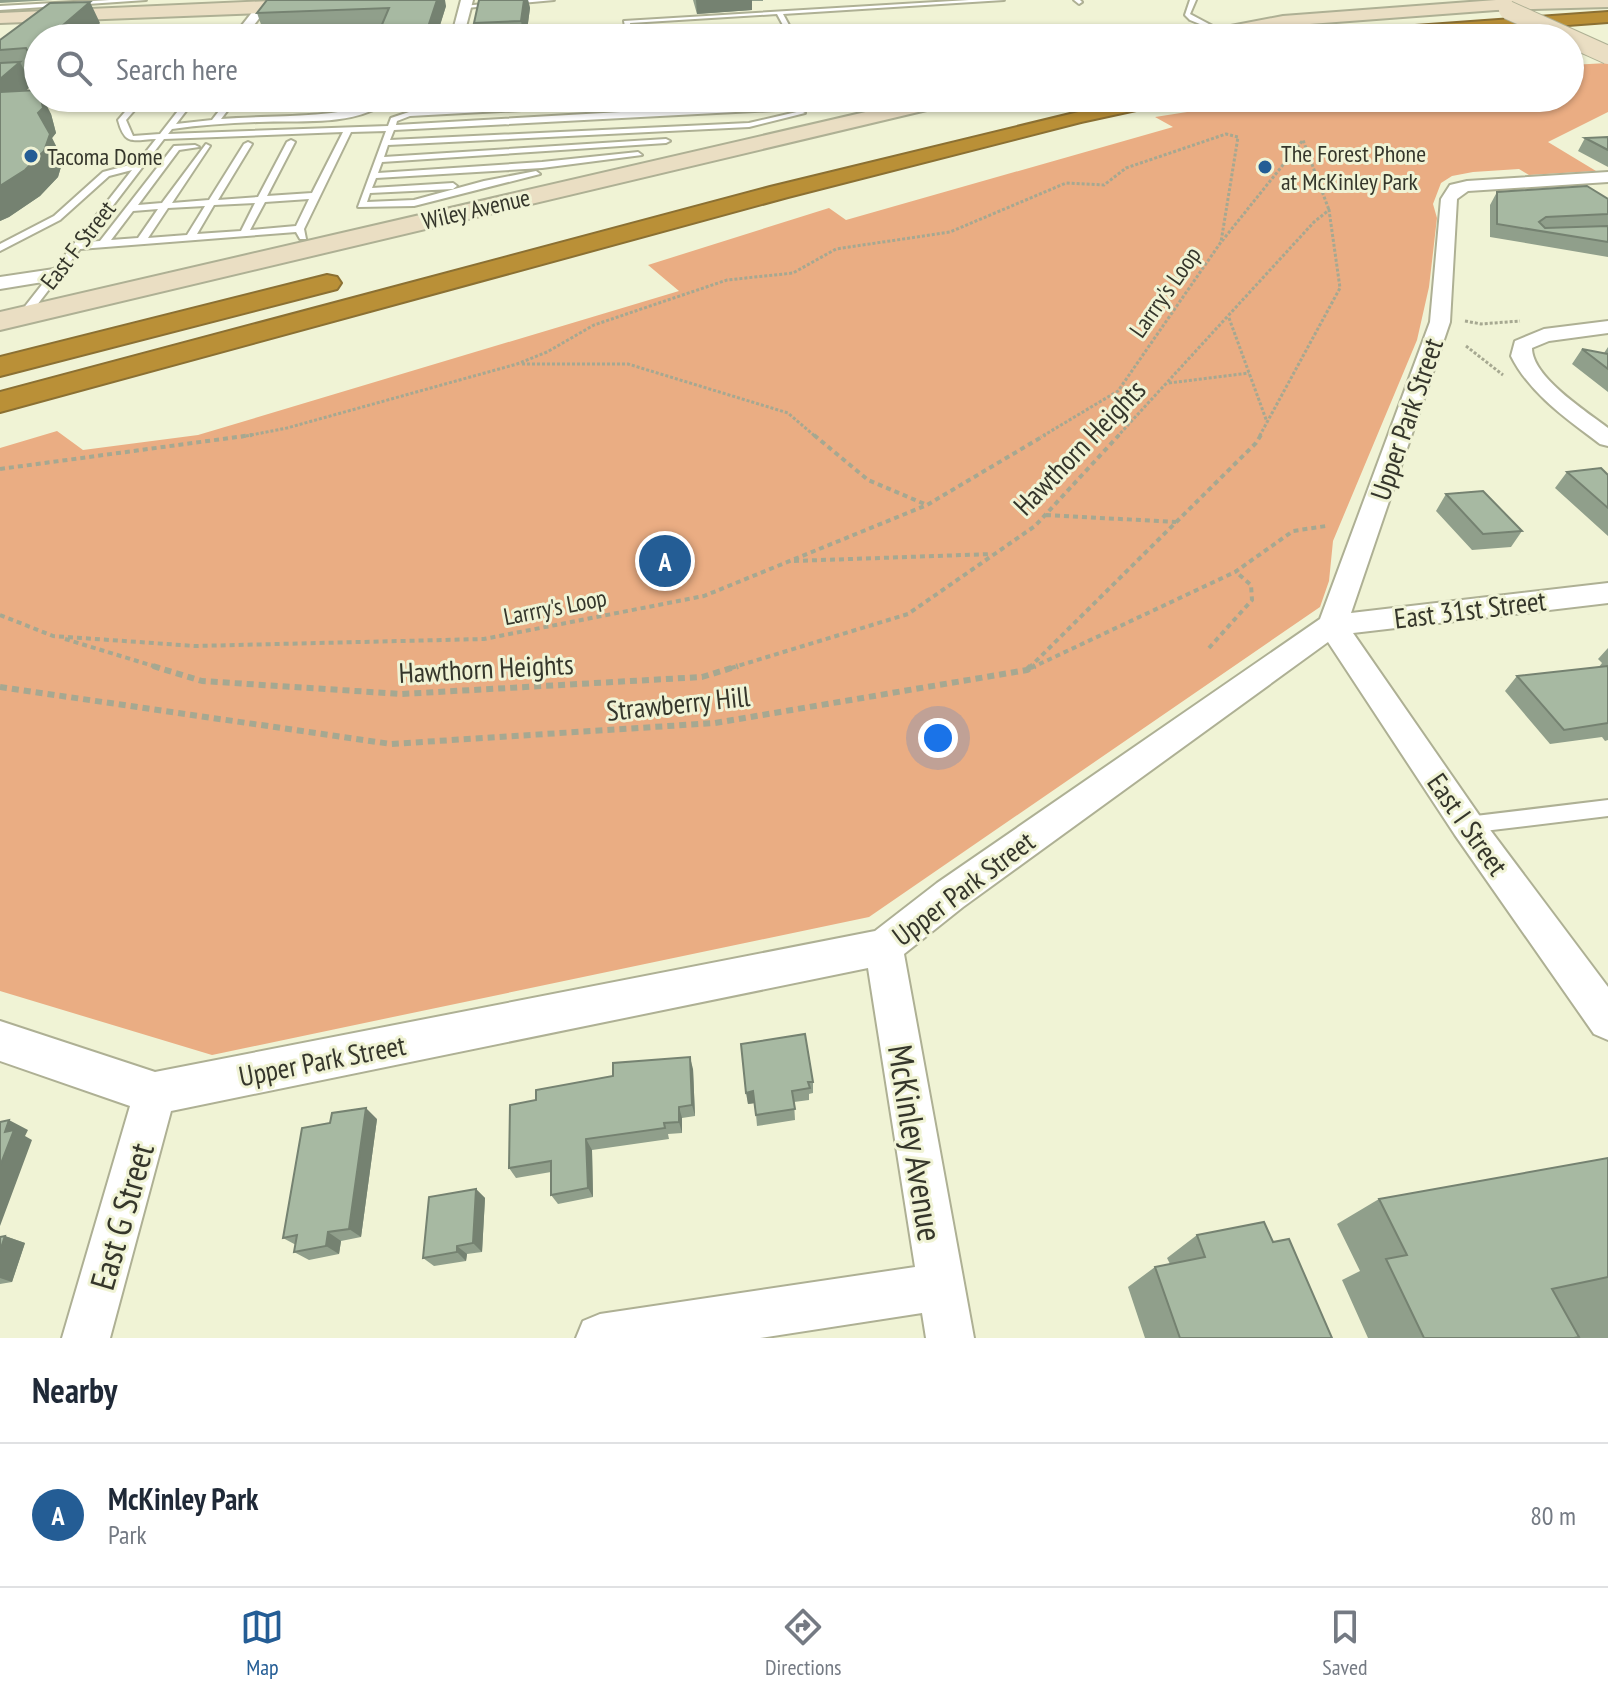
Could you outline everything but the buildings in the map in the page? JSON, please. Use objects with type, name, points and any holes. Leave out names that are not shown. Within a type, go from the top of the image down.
[{"type":"highway","points":[[1512,24],[1608,17]]},
{"type":"highway","points":[[1584,30],[1608,29]]},
{"type":"highway","points":[[1584,48],[1608,47]]},
{"type":"highway","points":[[0,402],[779,192],[1099,112]]},
{"type":"highway","points":[[0,415],[779,192]]},
{"type":"highway","points":[[0,367],[353,276]]},
{"type":"highway","points":[[0,349],[107,340]]},
{"type":"street","points":[[0,18],[46,11],[261,8],[338,0]]},
{"type":"street","points":[[1266,24],[1496,5],[1608,2]]},
{"type":"street","points":[[461,24],[466,3]]},
{"type":"street","points":[[1496,5],[1539,24]]},
{"type":"street","points":[[248,24],[261,8]]},
{"type":"street","points":[[30,24],[46,11]]},
{"type":"street","points":[[17,35],[24,29]]},
{"type":"street","points":[[1584,44],[1608,55]]},
{"type":"street","points":[[0,80],[24,79]]},
{"type":"street","name":"Wiley Avenue","points":[[11,318],[306,238],[686,159],[891,112]]},
{"type":"street","points":[[1589,178],[1608,177]]},
{"type":"street","points":[[1589,178],[1608,189]]},
{"type":"street","name":"Upper Park Street","points":[[0,1041],[155,1093],[884,947],[950,895],[1332,625],[1440,322],[1449,199],[1456,189],[1484,184],[1589,178]]},
{"type":"street","points":[[0,283],[54,275]]},
{"type":"street","points":[[1608,327],[1544,335],[1522,345],[1519,352],[1522,363],[1533,377],[1608,439]]},
{"type":"street","name":"East 31st Street","points":[[1332,625],[1608,593]]},
{"type":"street","name":"East I Street","points":[[1332,625],[1467,825],[1608,1020]]},
{"type":"street","name":"McKinley Avenue","points":[[884,947],[950,1338]]},
{"type":"street","name":"East G Street","points":[[86,1338],[155,1093]]},
{"type":"street","points":[[600,1338],[940,1287]]},
{"type":"lane","points":[[0,8],[46,11],[143,0]]},
{"type":"lane","points":[[466,3],[551,0]]},
{"type":"lane","points":[[627,24],[627,21],[897,8],[953,0],[1001,0]]},
{"type":"lane","points":[[1193,0],[1187,14],[1203,24]]},
{"type":"lane","points":[[780,14],[785,24]]},
{"type":"lane","points":[[128,112],[123,118],[122,127],[131,138],[346,134]]},
{"type":"lane","name":"East F Street","points":[[11,318],[54,275],[181,112]]},
{"type":"lane","points":[[215,121],[222,112]]},
{"type":"lane","points":[[169,127],[215,121],[326,117],[363,112]]},
{"type":"lane","points":[[422,112],[394,120],[361,205],[414,203],[539,173],[542,165]]},
{"type":"lane","points":[[103,244],[177,148],[291,142],[390,128],[663,112],[665,149],[686,159]]},
{"type":"lane","points":[[384,143],[749,125],[804,112]]},
{"type":"lane","points":[[76,246],[243,235],[306,238],[315,196],[346,134]]},
{"type":"lane","points":[[378,160],[666,141]]},
{"type":"lane","points":[[243,235],[291,142]]},
{"type":"lane","points":[[189,239],[248,144]]},
{"type":"lane","points":[[140,242],[206,146]]},
{"type":"lane","points":[[372,176],[542,165],[638,155]]},
{"type":"lane","points":[[0,248],[66,211],[106,174],[139,165]]},
{"type":"lane","points":[[366,191],[491,184]]},
{"type":"lane","points":[[131,208],[315,196]]},
{"type":"lane","points":[[91,210],[105,210]]},
{"type":"lane","points":[[66,211],[78,211]]},
{"type":"lane","points":[[1467,825],[1608,808]]},
{"type":"path","name":"Larrry's Loop","points":[[0,469],[229,439],[287,428],[517,364],[547,352],[594,325],[727,280],[793,273],[836,249],[921,238],[961,228],[1052,188],[1077,181],[1093,187],[1104,185],[1126,168],[1226,134],[1238,137],[1221,242],[1118,391],[927,505],[704,596],[484,639],[195,646],[53,636],[0,615]]},
{"type":"path","points":[[1027,670],[1256,443],[1340,288],[1329,210],[1303,140],[1221,242]]},
{"type":"path","name":"Hawthorn Heights","points":[[53,636],[202,681],[402,694],[702,677],[908,614],[1045,515],[1314,222],[1329,210]]},
{"type":"path","points":[[1229,318],[1267,422]]},
{"type":"path","points":[[1465,321],[1481,324],[1532,320]]},
{"type":"path","points":[[1466,346],[1511,381]]},
{"type":"path","points":[[517,364],[628,364],[788,413],[868,480],[927,505]]},
{"type":"path","points":[[1168,383],[1249,373]]},
{"type":"path","points":[[1045,515],[1177,522]]},
{"type":"path","name":"Strawberry Hill","points":[[0,687],[391,744],[715,723],[1027,670],[1235,572],[1293,531],[1326,526]]},
{"type":"path","points":[[789,562],[994,554]]},
{"type":"path","points":[[1209,648],[1252,600],[1251,585],[1235,572]]},
{"type":"shaded area","points":[[1608,63],[1608,112],[1548,142],[1596,171],[1529,175],[1519,169],[1473,172],[1452,176],[1441,183],[1433,204],[1437,218],[1429,287],[1417,340],[1333,541],[1329,581],[1320,607],[869,917],[212,1055],[0,991],[0,448],[57,431],[83,450],[198,435],[679,291],[648,265],[829,208],[846,220],[1173,127],[1155,117],[1187,112],[1584,112],[1584,64]]},
{"type":"place","name":"Tacoma Dome","points":[[31,156]]},
{"type":"place","name":"The Forest Phone at McKinley Park","points":[[1265,167]]},
{"type":"place","name":"McKinley Park","points":[[665,561]]}]
